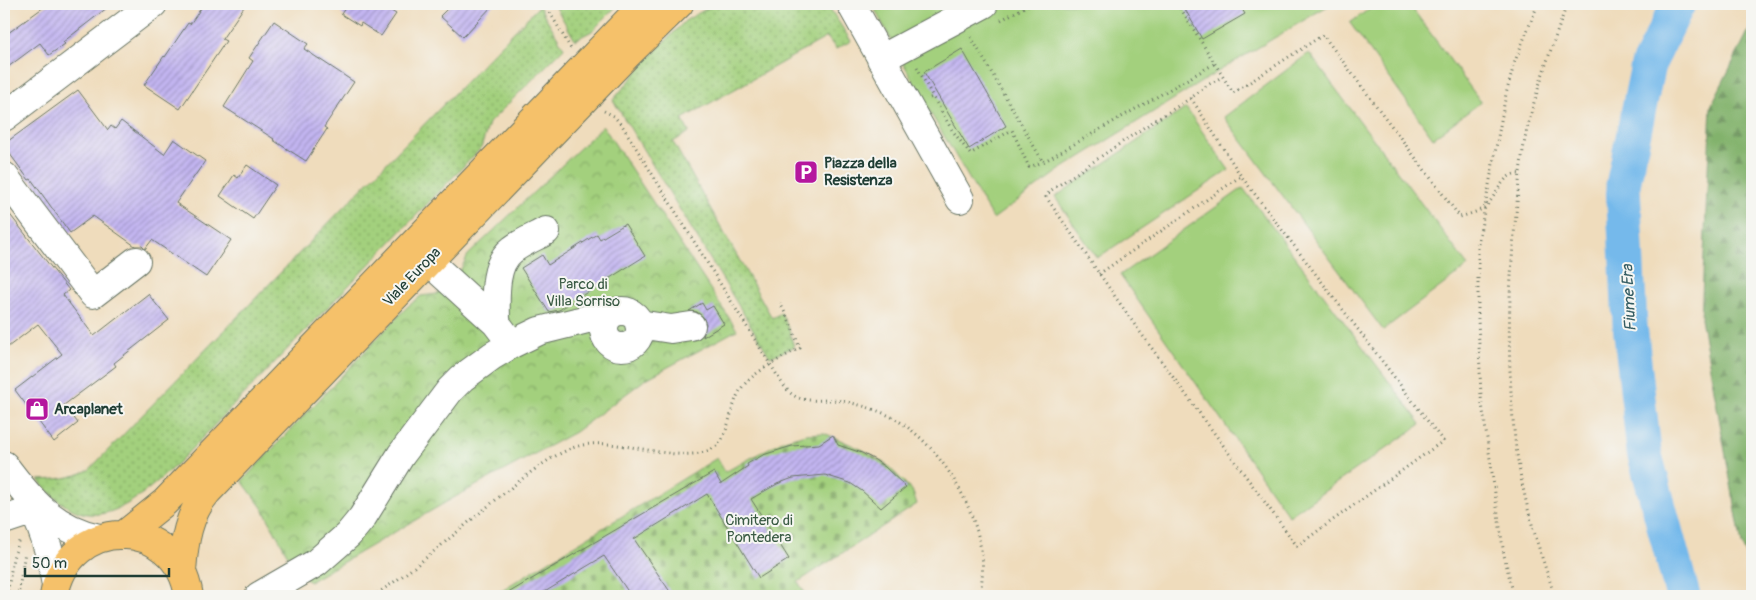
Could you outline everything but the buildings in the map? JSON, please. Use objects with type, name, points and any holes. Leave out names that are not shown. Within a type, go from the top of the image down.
[{"type":"main road","name":"Viale Europa","points":[[55,591],[61,572],[75,553],[82,547],[112,536],[165,502],[644,4]]},
{"type":"main road","name":"Viale Europa","points":[[185,584],[187,532],[200,500],[428,261],[626,56],[679,4]]},
{"type":"main road","name":"Viale Europa","points":[[112,536],[138,536],[160,546],[170,555],[185,584]]},
{"type":"street","points":[[4,117],[152,4]]},
{"type":"street","points":[[851,4],[882,59],[921,103],[960,199]]},
{"type":"street","points":[[882,59],[968,31],[990,13]]},
{"type":"street","points":[[4,176],[92,294],[136,261]]},
{"type":"street","points":[[259,596],[316,563],[348,535],[362,518],[402,455],[450,390],[476,367],[504,333],[498,275],[503,261],[511,250],[546,232]]},
{"type":"street","points":[[428,261],[504,333],[539,331],[613,319],[671,329],[691,326]]},
{"type":"street","points":[[4,465],[21,513],[47,545],[55,591]]},
{"type":"street","points":[[21,513],[46,514],[75,532],[112,536]]},
{"type":"path","points":[[545,4],[574,53]]},
{"type":"path","points":[[990,13],[1030,4]]},
{"type":"path","points":[[1178,4],[1232,93],[1323,35],[1460,217],[1479,211],[1486,206],[1495,197],[1508,176],[1514,173],[1520,174]]},
{"type":"path","points":[[1514,596],[1504,555],[1481,397],[1478,244],[1506,94],[1515,62],[1538,4]]},
{"type":"path","points":[[1555,596],[1532,525],[1515,439],[1509,365],[1510,307],[1513,246],[1526,134],[1543,72],[1566,4]]},
{"type":"path","points":[[968,31],[1043,162]]},
{"type":"path","points":[[924,63],[916,67],[921,103],[952,130],[970,154],[1012,130],[1029,167],[1043,162],[1214,64]]},
{"type":"path","points":[[1191,98],[1241,176],[1443,441],[1297,546],[1099,274],[1046,197],[1050,191],[1142,128],[1222,77]]},
{"type":"path","points":[[607,112],[614,116],[623,127],[786,388],[798,398],[841,401],[877,410],[902,423],[932,450],[958,487],[977,530],[982,560],[980,596]]},
{"type":"path","points":[[1099,274],[1241,176]]},
{"type":"path","points":[[372,596],[423,560],[527,474],[546,461],[571,448],[585,444],[624,445],[660,452],[684,453],[708,450],[717,446],[723,438],[732,406],[741,387],[770,364],[800,348],[780,303]]},
{"type":"path","points":[[7,596],[21,513]]},
{"type":"path","points":[[18,596],[26,548]]},
{"type":"green space","points":[[554,4],[619,4],[592,31],[575,40]]},
{"type":"green space","points":[[718,4],[827,4],[851,41],[836,49],[827,37],[682,119],[689,132],[673,142],[772,318],[781,313],[788,327],[794,347],[770,357],[613,100],[648,59],[685,21]]},
{"type":"green space","points":[[872,4],[1331,4],[1058,171],[993,219],[924,102]]},
{"type":"green space","points":[[1376,4],[1409,4],[1481,102],[1433,138],[1350,23]]},
{"type":"green space","points":[[539,6],[564,48],[489,123],[481,148],[176,465],[125,505],[108,512],[91,514],[74,510],[57,499],[38,480],[64,478],[89,470]]},
{"type":"green space","points":[[1752,24],[1752,569],[1742,545],[1701,318],[1711,106]]},
{"type":"green space","points":[[1309,53],[1468,266],[1383,330],[1224,117]]},
{"type":"green space","points":[[1186,108],[1229,170],[1097,258],[1055,197]]},
{"type":"green space","name":"Parco di Villa Sorriso","points":[[603,126],[737,330],[646,379],[575,432],[455,497],[309,582],[292,563],[263,509],[242,481],[407,307],[421,296],[437,294],[453,285],[468,255]]},
{"type":"green space","points":[[1243,188],[1421,424],[1289,516],[1120,275]]},
{"type":"green space","name":"Cimitero di Pontedera","points":[[824,433],[863,450],[887,465],[912,490],[917,504],[798,582],[807,596],[492,596],[717,458],[725,472],[784,440],[806,434]]},
{"type":"water","points":[[1672,4],[1681,4],[1648,65]]},
{"type":"waterway","name":"Fiume Era","points":[[1678,4],[1648,65],[1623,185],[1630,325],[1644,452],[1683,596]]},
{"type":"place","name":"Piazza della Resistenza","points":[[806,172]]},
{"type":"place","name":"Arcaplanet","points":[[37,409]]}]
